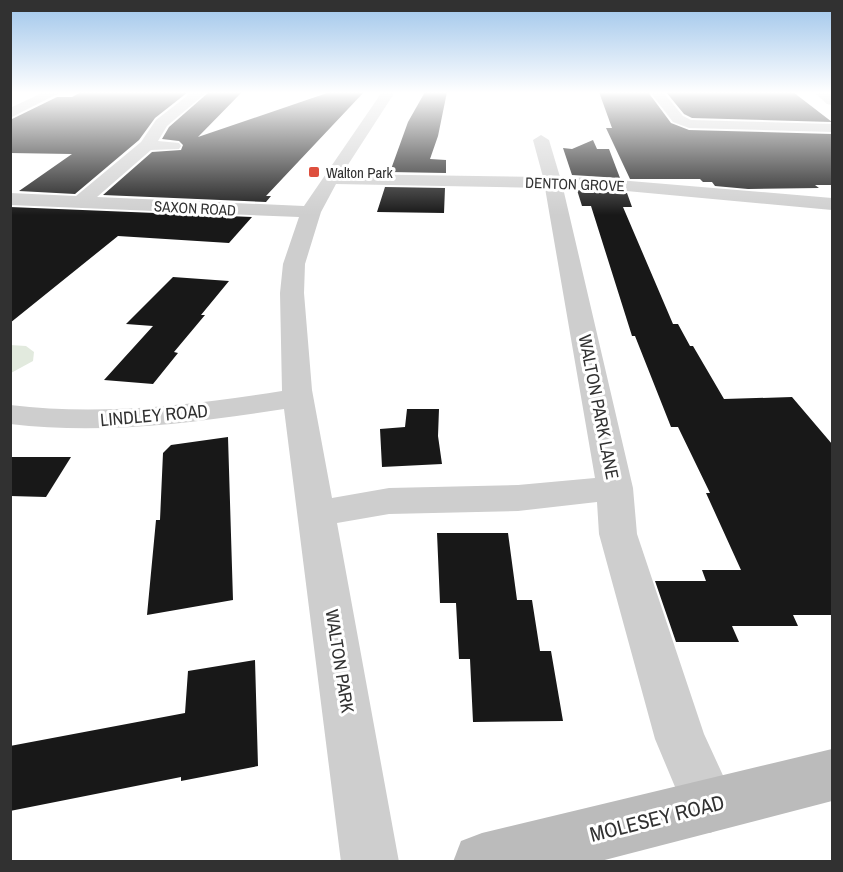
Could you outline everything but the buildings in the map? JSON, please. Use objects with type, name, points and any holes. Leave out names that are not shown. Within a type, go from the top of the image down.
[{"type":"street","points":[[79,202],[147,145],[155,133]]},
{"type":"street","name":"WALTON PARK","points":[[361,133],[311,212],[294,264],[292,293],[298,398],[370,861]]},
{"type":"street","name":"WALTON PARK LANE","points":[[317,514],[390,501],[518,498],[615,488],[553,182],[541,140]]},
{"type":"street","points":[[147,145],[173,146]]},
{"type":"street","name":"DENTON GROVE","points":[[331,179],[594,183],[828,208]]},
{"type":"street","name":"SAXON ROAD","points":[[10,199],[311,212]]},
{"type":"street","name":"LINDLEY ROAD","points":[[10,414],[35,418],[108,421],[182,415],[298,398]]},
{"type":"street","points":[[615,488],[618,534],[680,739],[710,806]]},
{"type":"street","name":"MOLESEY ROAD","points":[[482,861],[832,775]]},
{"type":"shaded area","points":[[10,345],[26,346],[34,352],[33,361],[11,373]]},
{"type":"place","name":"Walton Park","points":[[314,172]]}]
